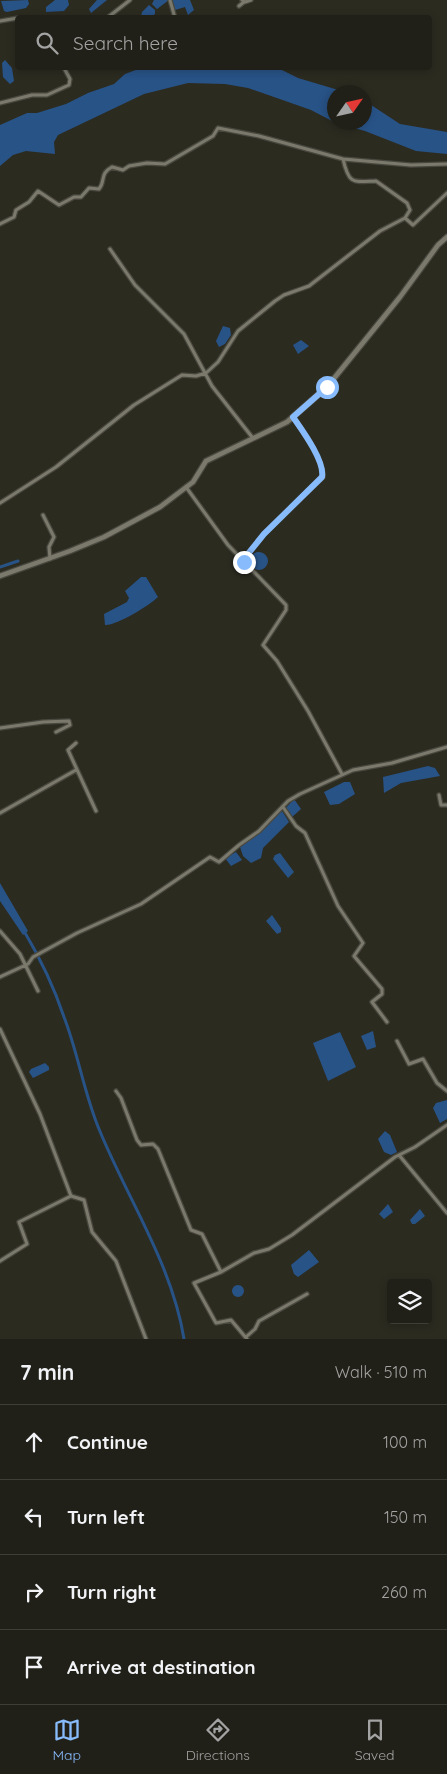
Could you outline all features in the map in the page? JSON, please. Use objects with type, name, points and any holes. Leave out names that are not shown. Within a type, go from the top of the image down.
[{"type":"street","points":[[111,15],[130,0]]},
{"type":"street","points":[[170,0],[174,15]]},
{"type":"street","points":[[239,6],[243,1],[251,0]]},
{"type":"street","points":[[0,21],[15,18]]},
{"type":"street","points":[[0,103],[32,95],[47,94],[70,85],[70,79],[65,70]]},
{"type":"street","points":[[0,224],[14,217],[16,210],[28,202],[38,191],[59,205],[70,198],[81,197],[89,188],[99,188],[102,184],[102,176],[109,168],[123,170],[129,166],[147,163],[166,164],[213,136],[218,128],[259,136],[343,159],[411,165],[447,164]]},
{"type":"street","points":[[0,503],[54,468],[134,405],[182,375],[196,376],[206,373],[218,362],[238,331],[262,311],[284,295],[309,286],[380,231],[405,218],[410,210],[408,203],[376,181],[362,183],[351,180],[346,172],[343,159]]},
{"type":"street","points":[[405,218],[416,224],[447,193]]},
{"type":"street","points":[[0,576],[50,560],[104,537],[160,507],[194,482],[204,463],[293,417],[327,387],[400,297],[433,251],[447,238]]},
{"type":"street","points":[[110,249],[135,285],[184,334],[222,400],[230,407],[252,437]]},
{"type":"street","points":[[243,560],[264,534],[322,477],[323,472],[313,450],[293,417]]},
{"type":"street","points":[[186,487],[228,545],[286,605],[286,610],[263,645],[277,661],[308,711],[342,774]]},
{"type":"street","points":[[42,515],[54,537],[49,547],[50,560]]},
{"type":"street","points":[[0,728],[64,720],[70,722],[69,726],[56,732]]},
{"type":"street","points":[[76,743],[68,750],[96,811]]},
{"type":"street","points":[[0,977],[25,965],[42,952],[78,933],[140,904],[210,858],[219,862],[259,831],[282,807],[300,794],[342,774],[447,747]]},
{"type":"street","points":[[0,813],[76,770]]},
{"type":"street","points":[[439,795],[441,806],[447,805]]},
{"type":"street","points":[[282,807],[296,826],[305,833],[338,906],[363,943],[354,956],[382,989],[382,994],[372,1002],[387,1022]]},
{"type":"street","points":[[0,931],[20,954],[38,991]]},
{"type":"street","points":[[0,1029],[40,1114],[71,1196]]},
{"type":"street","points":[[397,1041],[409,1064],[423,1059],[437,1083],[447,1091]]},
{"type":"street","points":[[116,1091],[121,1098],[137,1140],[141,1145],[153,1144],[158,1149],[192,1230],[202,1234],[221,1272]]},
{"type":"street","points":[[306,1294],[259,1321],[255,1330],[247,1338],[231,1320],[216,1323],[194,1284],[221,1272],[254,1253],[269,1250],[399,1155],[447,1125]]},
{"type":"street","points":[[399,1155],[447,1213]]},
{"type":"street","points":[[0,1261],[27,1244],[19,1222],[71,1196],[84,1200],[92,1232],[116,1261],[146,1339]]},
{"type":"water","points":[[28,0],[29,4],[26,8],[7,12],[4,11],[1,1]]},
{"type":"water","points":[[55,0],[68,0],[69,5],[64,11],[46,12],[46,7]]},
{"type":"water","points":[[97,0],[107,0],[91,13],[89,9]]},
{"type":"water","points":[[154,0],[169,0],[157,9],[152,4]]},
{"type":"water","points":[[171,0],[190,0],[194,10],[188,15],[185,7],[175,10]]},
{"type":"water","points":[[149,5],[155,10],[155,14],[141,15]]},
{"type":"water","points":[[5,60],[12,68],[14,81],[10,84],[3,77],[2,63]]},
{"type":"water","points":[[136,70],[282,70],[298,78],[327,87],[327,118],[311,110],[248,88],[225,84],[188,83],[144,94],[58,135],[54,142],[55,154],[26,151],[13,155],[0,166],[0,125],[27,113],[37,113],[66,104],[88,93],[114,84],[125,74]]},
{"type":"water","points":[[372,106],[400,124],[447,132],[447,154],[416,151],[361,130],[372,130]]},
{"type":"water","points":[[223,326],[230,328],[231,335],[225,344],[219,347],[216,341]]},
{"type":"water","points":[[301,340],[309,346],[298,354],[293,345]]},
{"type":"water","points":[[259,552],[265,555],[268,561],[265,567],[259,570],[253,567],[250,561],[253,555]]},
{"type":"water","points":[[141,577],[146,577],[158,597],[141,610],[124,619],[105,625],[104,614],[127,602],[129,598],[125,591]]},
{"type":"water","points":[[428,766],[435,768],[440,776],[401,783],[384,793],[383,777]]},
{"type":"water","points":[[344,782],[350,782],[355,794],[339,804],[330,805],[324,792]]},
{"type":"water","points":[[294,799],[301,809],[292,817],[285,809]]},
{"type":"water","points":[[279,811],[282,811],[289,822],[263,848],[261,858],[251,863],[243,856],[240,847],[264,829]]},
{"type":"water","points":[[236,852],[242,860],[231,866],[225,858]]},
{"type":"water","points":[[280,853],[294,872],[288,878],[273,859],[275,855]]},
{"type":"water","points":[[0,883],[28,931],[23,935],[0,901]]},
{"type":"water","points":[[272,915],[281,928],[281,932],[277,934],[266,921]]},
{"type":"water","points":[[373,1031],[376,1047],[367,1050],[361,1036]]},
{"type":"water","points":[[340,1032],[356,1067],[328,1081],[313,1043]]},
{"type":"water","points":[[45,1063],[49,1070],[33,1078],[29,1072],[31,1069]]},
{"type":"water","points":[[447,1100],[447,1119],[440,1123],[433,1108],[436,1103]]},
{"type":"water","points":[[385,1131],[390,1135],[397,1152],[391,1155],[384,1152],[378,1139]]},
{"type":"water","points":[[388,1204],[393,1212],[384,1219],[379,1214]]},
{"type":"water","points":[[420,1209],[425,1216],[415,1224],[412,1224],[410,1220]]},
{"type":"water","points":[[309,1250],[319,1262],[298,1277],[294,1274],[291,1265]]},
{"type":"water","points":[[236,1285],[240,1285],[244,1291],[240,1297],[236,1297],[232,1293],[232,1289]]},
{"type":"waterway","points":[[0,567],[18,561]]},
{"type":"waterway","points":[[24,931],[36,952],[60,1006],[99,1129],[148,1232],[170,1284],[184,1339]]},
{"type":"route","points":[[244,562],[243,560],[264,534],[322,477],[323,472],[320,464],[293,417],[327,387]]}]
